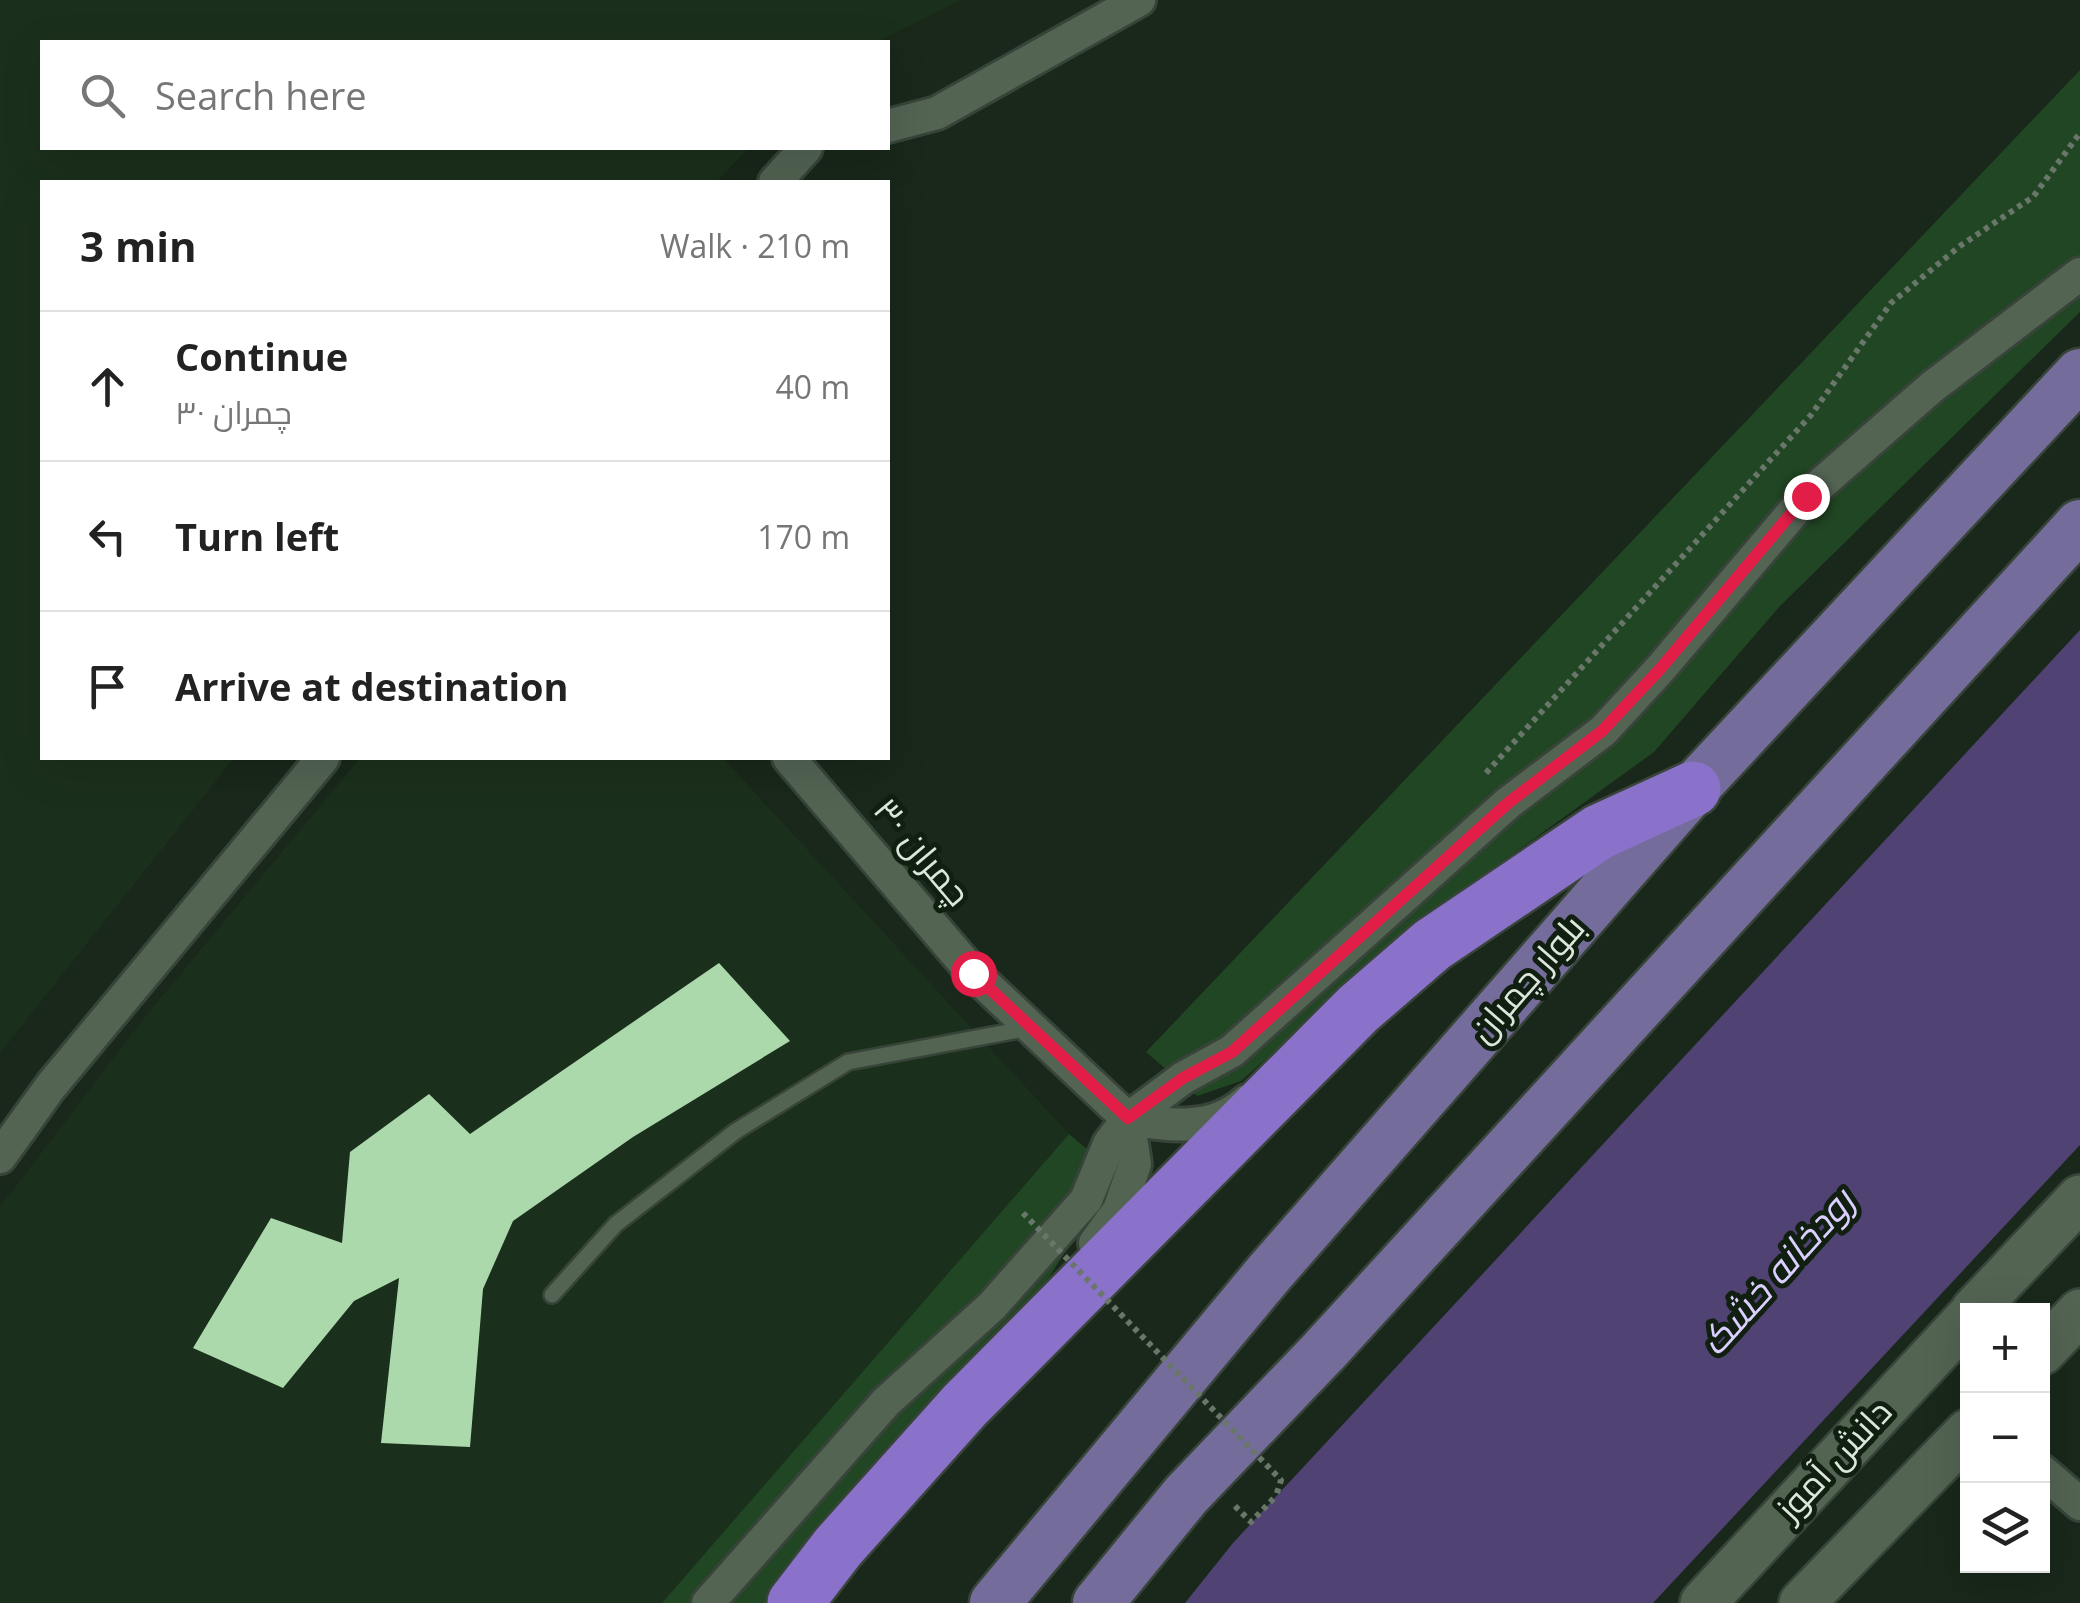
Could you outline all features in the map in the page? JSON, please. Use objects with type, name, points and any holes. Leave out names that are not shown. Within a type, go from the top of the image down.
[{"type":"highway","points":[[796,1603],[838,1547],[965,1405],[1358,1009],[1432,944],[1600,832],[1694,789]]},
{"type":"highway","points":[[837,1603],[903,1474]]},
{"type":"main road","name":"بلوار چمران","points":[[994,1603],[1270,1272],[1694,789],[2080,374]]},
{"type":"main road","points":[[1098,1603],[1186,1495],[1324,1352],[2080,525]]},
{"type":"main road","points":[[1981,1303],[2080,1198]]},
{"type":"main road","points":[[2050,1344],[2080,1312]]},
{"type":"main road","name":"دانش آموز","points":[[1703,1603],[1960,1327]]},
{"type":"main road","points":[[1802,1603],[1960,1440]]},
{"type":"street","points":[[890,125],[937,113],[1139,0]]},
{"type":"street","points":[[777,180],[804,150]]},
{"type":"street","points":[[708,1603],[886,1402],[992,1306],[1086,1200],[1109,1144],[1128,1118],[1183,1078],[1232,1052],[1508,803],[1602,731],[1661,668],[1806,496],[1932,387],[2080,274]]},
{"type":"street","points":[[0,1158],[51,1086],[322,760]]},
{"type":"street","name":"۳۰ چمران","points":[[791,760],[973,973],[1128,1118]]},
{"type":"street","points":[[1128,1118],[1174,1126],[1216,1121],[1239,1108],[1358,1009]]},
{"type":"street","points":[[965,1405],[1042,1313],[1120,1210],[1135,1164],[1128,1118]]},
{"type":"street","points":[[2050,1477],[2080,1504]]},
{"type":"lane","points":[[552,1295],[616,1224],[736,1130],[848,1062],[1033,1027]]},
{"type":"path","points":[[1483,776],[1811,415],[1891,303],[1960,246],[2033,197],[2080,132]]},
{"type":"path","points":[[1023,1213],[1281,1480],[1276,1496]]},
{"type":"shaded area","points":[[0,0],[961,0],[881,40],[40,40],[40,150],[747,150],[718,180],[40,180],[40,760],[232,760],[0,1053]]},
{"type":"shaded area","points":[[2080,70],[2080,312],[1780,606],[1654,752],[1423,919],[1241,1081],[1197,1096],[1146,1052]]},
{"type":"shaded area","points":[[358,760],[725,760],[1069,1134],[662,1603],[0,1603],[0,1207],[145,1017]]},
{"type":"shaded area","points":[[1069,1134],[1115,1172],[1050,1276],[811,1554],[777,1603],[662,1603]]},
{"type":"water","name":"رودخانه خشک","points":[[2080,630],[2080,1145],[1653,1603],[1185,1603],[1233,1543]]},
{"type":"building","points":[[719,963],[790,1041],[633,1137],[513,1221],[483,1289],[470,1447],[381,1443],[399,1278],[354,1301],[283,1388],[193,1348],[271,1218],[342,1243],[350,1152],[429,1094],[470,1134]]},
{"type":"route","points":[[973,973],[1128,1118],[1183,1078],[1232,1052],[1508,803],[1602,731],[1661,668],[1806,496]]}]
